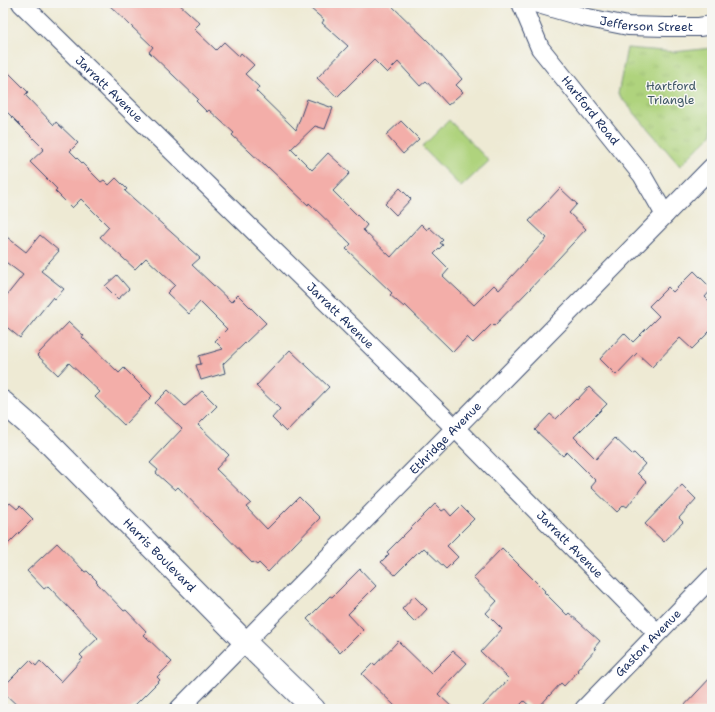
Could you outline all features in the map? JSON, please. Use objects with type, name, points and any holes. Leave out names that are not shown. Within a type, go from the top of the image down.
[{"type":"street","name":"Jarratt Avenue","points":[[20,3],[455,428],[657,633]]},
{"type":"street","name":"Hartford Road","points":[[521,3],[540,48],[642,175],[665,216]]},
{"type":"street","name":"Jefferson Street","points":[[535,3],[583,17],[628,26],[666,28],[712,25]]},
{"type":"street","name":"Ethridge Avenue","points":[[179,709],[712,167]]},
{"type":"street","name":"Harris Boulevard","points":[[3,402],[44,438],[245,642],[314,709]]},
{"type":"street","name":"Gaston Avenue","points":[[584,709],[712,577]]},
{"type":"green space","name":"Hartford Triangle","points":[[627,48],[674,52],[712,48],[712,134],[680,166],[618,94]]},
{"type":"green space","points":[[449,120],[489,161],[461,187],[422,147]]},
{"type":"building","points":[[107,3],[178,3],[200,23],[194,29],[216,50],[224,42],[239,56],[241,53],[254,65],[245,74],[259,87],[256,91],[296,130],[307,99],[333,108],[325,129],[315,126],[291,149],[312,170],[328,153],[350,173],[333,191],[367,225],[363,230],[391,257],[421,224],[427,230],[429,227],[443,240],[440,243],[443,245],[434,254],[449,269],[443,276],[474,305],[494,285],[499,290],[547,238],[529,221],[560,188],[577,204],[569,213],[586,229],[494,326],[492,324],[473,343],[467,337],[453,352],[405,305],[404,307],[390,295],[392,293],[346,249],[351,244],[309,203],[308,205],[232,135],[234,133],[209,110],[207,112],[196,101],[198,99],[149,52],[153,47]]},
{"type":"building","points":[[304,3],[389,3],[430,43],[462,79],[456,85],[463,92],[448,105],[426,81],[420,86],[398,62],[387,73],[374,60],[337,97],[317,78],[348,46],[322,23],[324,20]]},
{"type":"building","points":[[3,67],[28,92],[25,95],[54,125],[56,122],[78,143],[70,151],[101,182],[104,180],[109,185],[116,178],[127,189],[125,191],[200,258],[192,265],[231,302],[238,295],[266,323],[223,364],[225,373],[201,380],[196,365],[201,364],[199,356],[223,349],[215,341],[227,329],[200,302],[189,314],[167,293],[175,285],[146,258],[135,269],[100,237],[109,227],[81,199],[72,208],[55,191],[57,189],[30,162],[44,149],[3,108]]},
{"type":"building","points":[[401,121],[419,139],[403,154],[386,135]]},
{"type":"building","points":[[400,188],[411,199],[396,215],[385,204]]},
{"type":"building","points":[[3,234],[26,252],[40,235],[59,251],[41,271],[64,289],[55,299],[53,297],[20,338],[3,324],[3,300],[23,275],[3,260]]},
{"type":"building","points":[[694,271],[712,289],[705,297],[712,304],[712,329],[692,349],[680,338],[652,367],[637,353],[616,375],[600,359],[624,333],[633,342],[659,316],[649,306],[668,287],[673,292]]},
{"type":"building","points":[[117,275],[129,289],[118,299],[105,286]]},
{"type":"building","points":[[69,322],[84,336],[82,337],[119,373],[124,368],[152,396],[124,425],[95,397],[100,392],[69,363],[58,375],[37,355]]},
{"type":"building","points":[[290,350],[329,387],[286,432],[272,418],[280,409],[256,386]]},
{"type":"building","points":[[589,387],[607,404],[574,437],[596,459],[615,438],[645,464],[637,473],[646,482],[627,507],[624,505],[617,512],[591,487],[596,481],[567,452],[563,456],[535,430],[550,414],[556,419]]},
{"type":"building","points":[[168,390],[185,406],[202,391],[217,406],[198,425],[229,455],[216,469],[251,503],[246,507],[267,529],[299,497],[320,518],[268,572],[259,563],[257,565],[253,562],[252,563],[178,487],[175,490],[156,473],[158,470],[150,463],[182,429],[155,403]]},
{"type":"building","points":[[682,485],[696,499],[679,518],[683,522],[664,542],[645,524]]},
{"type":"building","points":[[10,503],[17,509],[20,506],[33,519],[3,549],[3,510]]},
{"type":"building","points":[[435,504],[442,511],[445,509],[451,516],[461,506],[474,519],[447,546],[458,557],[446,569],[424,548],[395,575],[381,562],[389,554],[387,552]]},
{"type":"building","points":[[57,543],[85,572],[87,571],[97,581],[96,582],[124,611],[126,610],[147,632],[144,635],[172,662],[157,677],[160,680],[131,709],[21,709],[3,692],[3,687],[30,660],[36,666],[40,661],[61,682],[83,658],[80,655],[98,638],[48,586],[44,589],[27,571]]},
{"type":"building","points":[[502,548],[567,615],[569,613],[600,641],[594,648],[596,649],[577,670],[578,671],[564,686],[561,683],[537,709],[533,709],[524,701],[516,709],[480,709],[509,679],[481,652],[502,629],[486,613],[497,601],[473,578]]},
{"type":"building","points":[[360,569],[376,586],[348,614],[363,630],[340,653],[307,619]]},
{"type":"building","points":[[414,596],[427,609],[415,622],[402,609]]},
{"type":"building","points":[[398,641],[431,673],[453,651],[467,663],[438,694],[454,709],[398,709],[362,674],[373,663],[375,665]]},
{"type":"building","points":[[712,676],[712,709],[681,709]]}]
